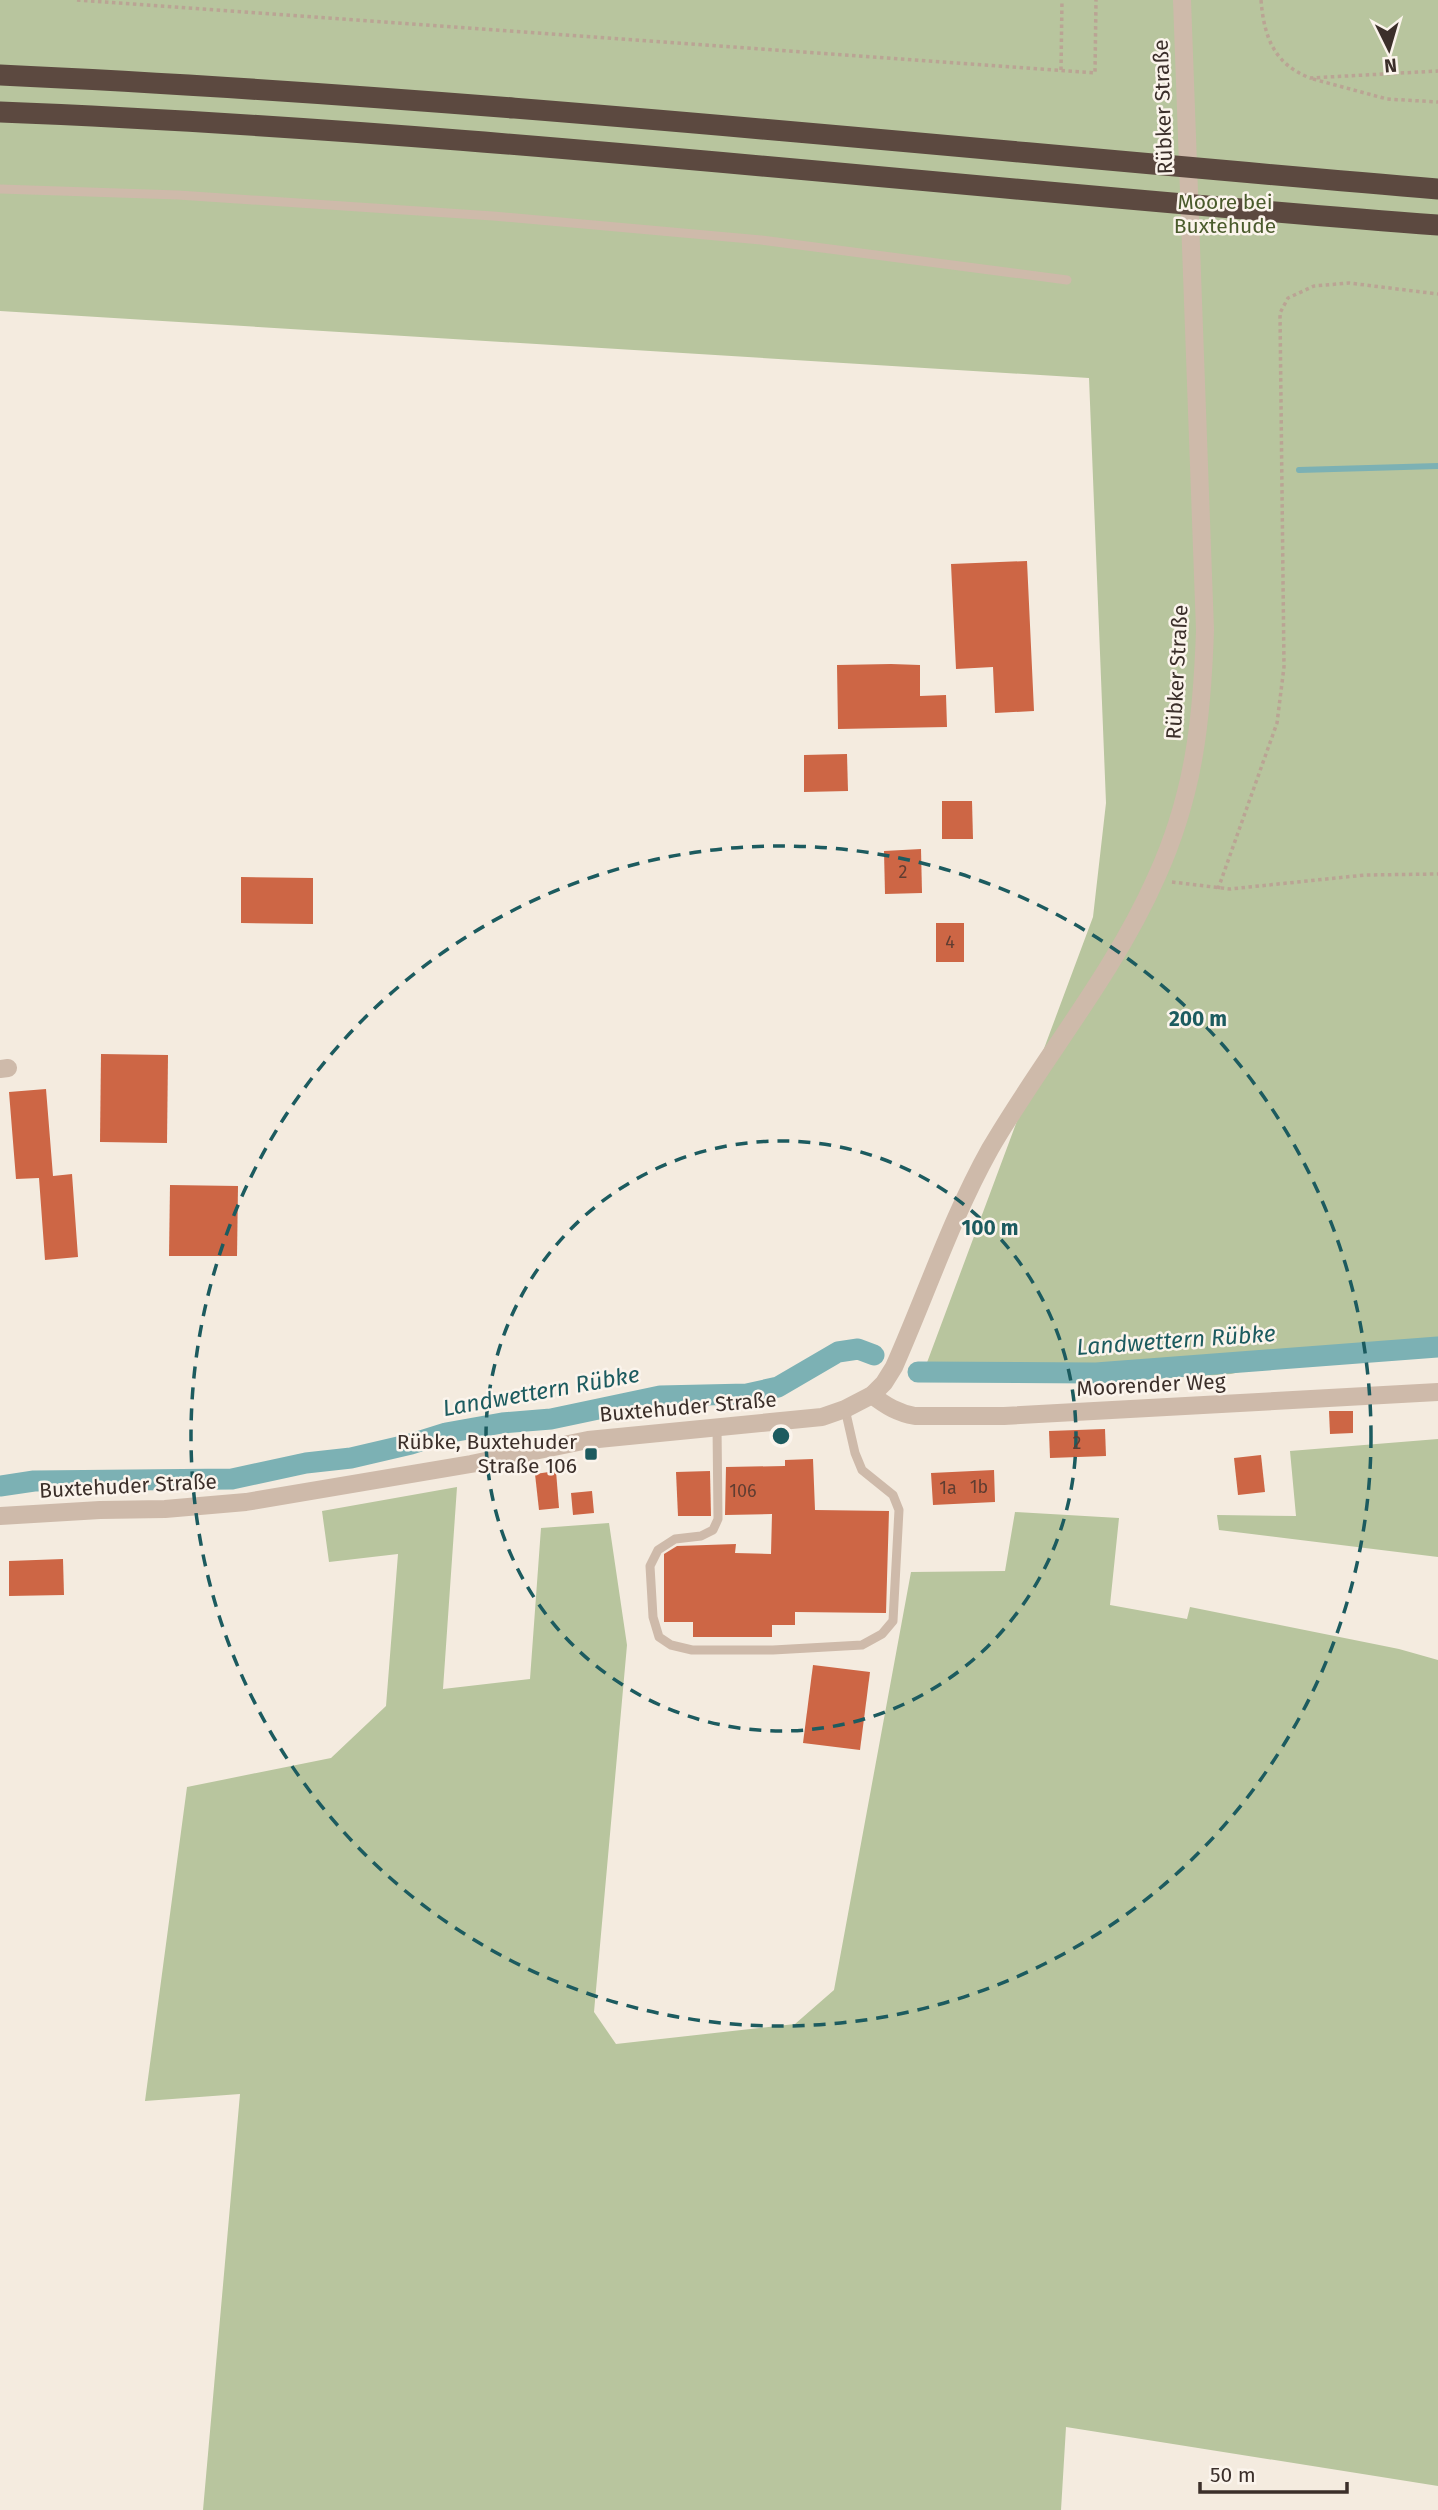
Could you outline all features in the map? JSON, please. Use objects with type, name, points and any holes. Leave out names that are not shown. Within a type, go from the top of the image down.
[{"type":"highway","points":[[0,75],[217,86],[486,105],[1438,189]]},
{"type":"highway","points":[[0,112],[468,141],[1438,225]]},
{"type":"street","name":"Rübker Straße","points":[[930,1279],[989,1152],[1020,1099],[1107,970],[1157,877],[1187,788],[1196,751],[1202,706],[1205,630],[1182,0]]},
{"type":"street","name":"Buxtehuder Straße","points":[[0,1516],[246,1503],[471,1464],[587,1440],[822,1417],[872,1395],[884,1383],[894,1367],[930,1279]]},
{"type":"street","name":"Moorender Weg","points":[[872,1395],[902,1414],[1004,1416],[1438,1392]]},
{"type":"lane","points":[[0,189],[178,195],[520,218],[761,240],[1067,280]]},
{"type":"lane","points":[[716,1426],[718,1519],[713,1530],[701,1536],[675,1539],[658,1550],[650,1566],[653,1617],[659,1637],[671,1645],[692,1650],[773,1650],[862,1645],[882,1633],[893,1621],[900,1510],[893,1495],[862,1470],[855,1453],[845,1409]]},
{"type":"path","points":[[77,0],[1095,73],[1096,0]]},
{"type":"path","points":[[1062,0],[1062,70]]},
{"type":"path","points":[[1261,0],[1262,17],[1272,49],[1292,71],[1387,99],[1438,102]]},
{"type":"path","points":[[1310,78],[1438,71]]},
{"type":"path","points":[[1218,888],[1277,723],[1284,667],[1280,313],[1287,298],[1314,286],[1349,284],[1438,294]]},
{"type":"path","points":[[1157,877],[1178,884],[1218,888],[1365,875],[1438,874]]},
{"type":"green space","name":"Moore bei Buxtehude","points":[[0,0],[1438,0],[1438,1349],[1278,1363],[1231,1374],[1154,1379],[922,1376],[1093,917],[1106,803],[1089,378],[0,311]]},
{"type":"green space","points":[[1438,1439],[1438,1557],[1219,1530],[1217,1515],[1296,1516],[1290,1451]]},
{"type":"green space","points":[[457,1487],[443,1689],[530,1679],[541,1528],[609,1523],[627,1645],[594,2012],[616,2044],[795,2024],[834,1990],[911,1572],[1005,1571],[1015,1512],[1119,1518],[1110,1605],[1187,1619],[1190,1607],[1399,1649],[1438,1660],[1438,2486],[1066,2427],[1061,2510],[203,2510],[240,2094],[145,2101],[187,1787],[331,1758],[386,1706],[398,1554],[329,1562],[322,1511]]},
{"type":"building","points":[[1027,561],[1034,711],[995,713],[993,667],[956,669],[951,564]]},
{"type":"building","points":[[837,665],[920,665],[920,696],[946,695],[947,727],[838,729]]},
{"type":"building","points":[[847,754],[848,791],[804,792],[804,755]]},
{"type":"building","points":[[942,801],[972,801],[973,839],[942,839]]},
{"type":"building","points":[[921,849],[922,893],[885,894],[884,851]]},
{"type":"building","points":[[241,877],[313,878],[313,924],[241,923]]},
{"type":"building","points":[[936,923],[964,923],[964,962],[936,962]]},
{"type":"building","points":[[101,1054],[168,1055],[167,1143],[100,1142]]},
{"type":"building","points":[[46,1089],[53,1176],[72,1174],[78,1257],[45,1260],[39,1178],[16,1179],[9,1092]]},
{"type":"building","points":[[170,1185],[238,1186],[237,1256],[169,1256]]},
{"type":"building","points":[[1329,1411],[1353,1411],[1353,1433],[1330,1434]]},
{"type":"building","points":[[1105,1429],[1106,1456],[1050,1458],[1049,1431]]},
{"type":"building","points":[[1261,1455],[1265,1492],[1238,1495],[1234,1458]]},
{"type":"building","points":[[813,1459],[815,1510],[889,1511],[886,1613],[795,1612],[795,1625],[772,1625],[772,1637],[693,1637],[693,1622],[664,1622],[664,1554],[677,1546],[736,1544],[735,1553],[771,1554],[772,1514],[725,1515],[726,1467],[785,1466],[785,1460]]},
{"type":"building","points":[[994,1470],[995,1502],[933,1505],[931,1473]]},
{"type":"building","points":[[556,1471],[559,1508],[539,1510],[535,1474]]},
{"type":"building","points":[[710,1471],[711,1516],[678,1516],[676,1472]]},
{"type":"building","points":[[592,1491],[594,1513],[573,1515],[571,1493]]},
{"type":"building","points":[[63,1559],[64,1595],[9,1596],[9,1561]]},
{"type":"building","points":[[813,1665],[870,1672],[860,1750],[803,1743]]},
{"type":"waterway","points":[[1299,470],[1438,466]]},
{"type":"waterway","name":"Landwettern Rübke","points":[[918,1372],[1096,1373],[1438,1347]]},
{"type":"waterway","name":"Landwettern Rübke","points":[[0,1486],[34,1481],[232,1479],[306,1463],[351,1458],[446,1433],[502,1423],[551,1419],[660,1396],[747,1394],[778,1387],[838,1352],[858,1349],[874,1355]]},
{"type":"place","name":"Rübke, Buxtehuder Straße 106","points":[[591,1454]]}]
